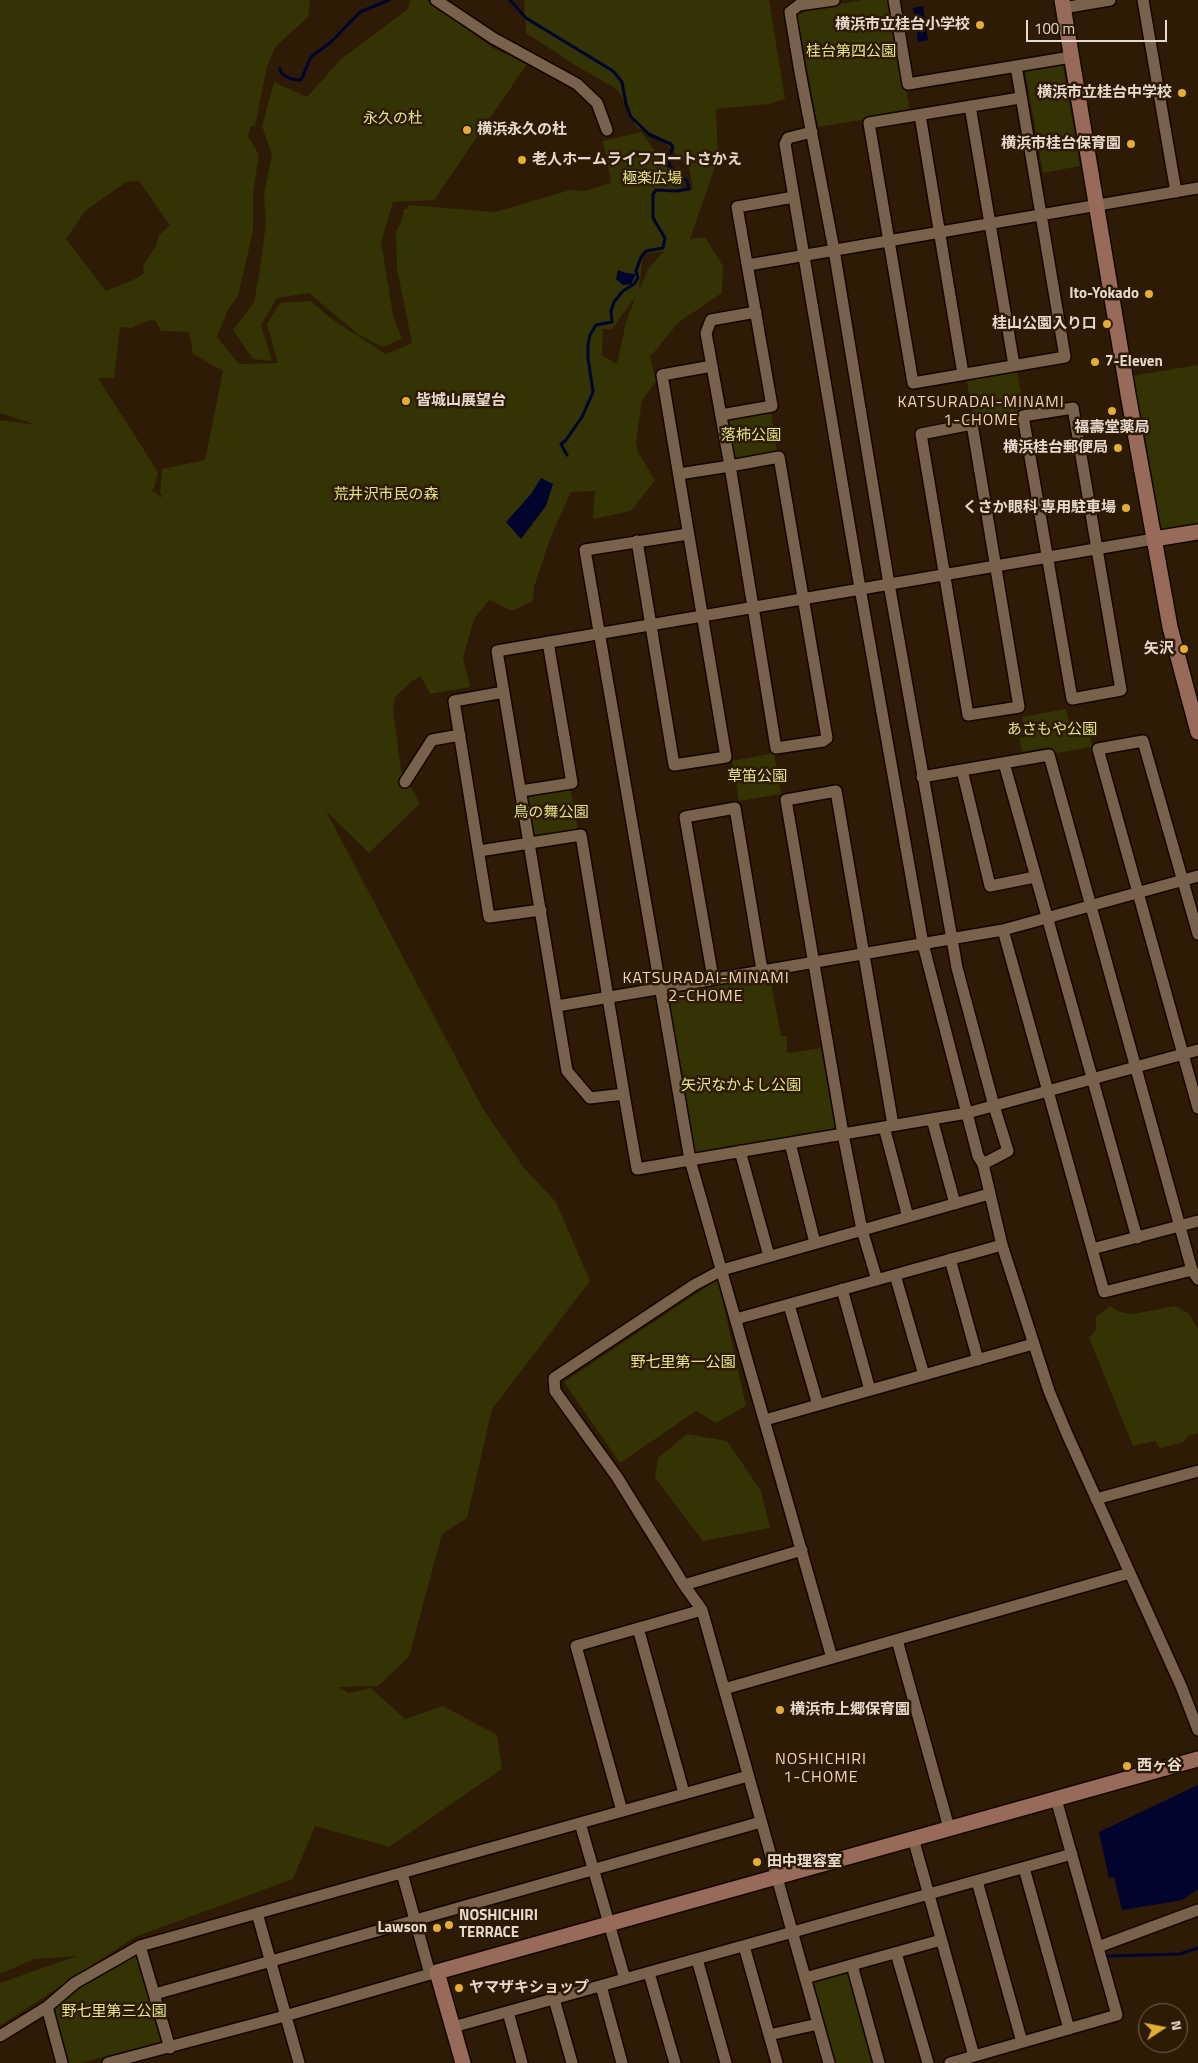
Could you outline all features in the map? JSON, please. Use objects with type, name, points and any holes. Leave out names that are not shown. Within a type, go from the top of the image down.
[{"type":"street","points":[[436,0],[494,38],[577,84],[597,103],[607,130]]},
{"type":"street","points":[[834,0],[798,3],[790,12],[834,250],[922,777],[957,968],[1008,1151],[983,1164]]},
{"type":"street","points":[[894,0],[908,84],[1071,57]]},
{"type":"street","points":[[1110,0],[1062,4],[1170,627],[1198,732]]},
{"type":"street","points":[[1143,0],[1176,192]]},
{"type":"street","points":[[1016,66],[1065,357],[913,383],[869,123],[1020,98]]},
{"type":"street","points":[[970,106],[1014,365]]},
{"type":"street","points":[[920,115],[963,374]]},
{"type":"street","points":[[812,132],[788,138],[785,144],[860,588],[923,944],[978,1156],[983,1164],[1002,1245],[1033,1344],[1063,1426],[1181,1686],[1198,1730]]},
{"type":"street","points":[[748,266],[1198,188]]},
{"type":"street","points":[[721,415],[772,406],[737,208],[794,197]]},
{"type":"street","points":[[678,474],[730,466],[779,458],[827,738],[823,741],[776,748],[730,466],[706,333],[711,320],[756,312]]},
{"type":"street","points":[[637,541],[674,764],[726,757],[662,375],[712,366]]},
{"type":"street","points":[[1073,408],[1097,549],[1121,690],[1072,699],[1023,416],[1073,408]]},
{"type":"street","points":[[972,424],[996,566],[1019,707],[968,715],[921,434],[972,424]]},
{"type":"street","points":[[624,1094],[590,1098],[567,1071],[497,650],[1198,532]]},
{"type":"street","points":[[688,534],[585,550],[690,1160],[832,1658]]},
{"type":"street","points":[[522,792],[572,783],[548,642]]},
{"type":"street","points":[[504,692],[454,701],[489,918],[541,910]]},
{"type":"street","points":[[405,782],[432,740],[460,735]]},
{"type":"street","points":[[1198,934],[1143,741],[1098,749],[1198,1108]]},
{"type":"street","points":[[922,777],[1049,755],[1195,1274],[1104,1292],[1003,930]]},
{"type":"street","points":[[1004,763],[1137,1238]]},
{"type":"street","points":[[962,770],[990,886],[1035,877]]},
{"type":"street","points":[[877,1280],[862,1230],[843,1134],[786,800],[836,791],[863,953],[888,1126],[908,1217]]},
{"type":"street","points":[[712,978],[685,817],[735,808],[762,970]]},
{"type":"street","points":[[478,851],[530,841],[581,835],[637,1169],[967,1113],[1198,1050]]},
{"type":"street","points":[[557,1006],[712,978],[813,963],[1003,930],[1198,876]]},
{"type":"street","points":[[932,1119],[955,1204]]},
{"type":"street","points":[[790,1143],[815,1243]]},
{"type":"street","points":[[740,1152],[769,1256]]},
{"type":"street","points":[[829,2063],[702,1610],[684,1585],[617,1478],[555,1391],[554,1378],[694,1285],[722,1270],[990,1194]]},
{"type":"street","points":[[1092,1249],[1198,1221]]},
{"type":"street","points":[[736,1319],[1002,1245]]},
{"type":"street","points":[[950,1259],[978,1360]]},
{"type":"street","points":[[895,1274],[924,1375]]},
{"type":"street","points":[[842,1289],[870,1390]]},
{"type":"street","points":[[789,1305],[818,1405]]},
{"type":"street","points":[[764,1420],[1033,1344]]},
{"type":"street","points":[[1096,1499],[1198,1471]]},
{"type":"street","points":[[684,1585],[802,1550]]},
{"type":"street","points":[[724,1689],[1130,1573]]},
{"type":"street","points":[[622,1811],[576,1646],[702,1610]]},
{"type":"street","points":[[638,1628],[684,1793]]},
{"type":"street","points":[[897,1640],[949,1828]]},
{"type":"street","points":[[108,2063],[123,2061],[286,2016],[1198,1759]]},
{"type":"street","points":[[0,2036],[46,2006],[75,1983],[140,1946],[748,1776]]},
{"type":"street","points":[[950,2063],[1117,2015],[1056,1798]]},
{"type":"street","points":[[155,1994],[761,1822]]},
{"type":"street","points":[[580,1823],[625,1979]]},
{"type":"street","points":[[913,1838],[974,2056]]},
{"type":"street","points":[[453,2027],[1072,1854]]},
{"type":"street","points":[[1024,1868],[1069,2029]]},
{"type":"street","points":[[402,1873],[415,1921],[453,2027],[463,2063]]},
{"type":"street","points":[[977,1881],[1022,2042]]},
{"type":"street","points":[[1098,1948],[1198,1910]]},
{"type":"street","points":[[257,1913],[299,2063]]},
{"type":"street","points":[[805,1978],[942,1940]]},
{"type":"street","points":[[140,1946],[170,2048]]},
{"type":"street","points":[[744,1946],[777,2063]]},
{"type":"street","points":[[896,1952],[928,2063]]},
{"type":"street","points":[[697,1959],[726,2063]]},
{"type":"street","points":[[852,1965],[879,2063]]},
{"type":"street","points":[[649,1973],[675,2063]]},
{"type":"street","points":[[601,1986],[622,2063]]},
{"type":"street","points":[[554,1999],[572,2063]]},
{"type":"street","points":[[46,2006],[62,2063]]},
{"type":"street","points":[[508,2012],[522,2063]]},
{"type":"street","points":[[769,2035],[818,2024]]},
{"type":"green space","points":[[0,0],[310,0],[308,17],[276,46],[267,66],[255,126],[251,126],[248,136],[259,155],[253,192],[253,231],[238,296],[228,310],[217,337],[239,364],[278,363],[267,324],[280,303],[310,301],[336,322],[386,354],[412,343],[397,269],[396,232],[402,220],[404,209],[407,209],[408,205],[495,212],[570,190],[584,191],[611,183],[603,141],[641,132],[685,191],[693,189],[689,167],[658,136],[636,127],[618,90],[526,33],[524,0],[769,0],[785,99],[769,104],[716,109],[718,158],[690,239],[705,237],[723,266],[722,293],[679,322],[650,357],[656,381],[642,400],[636,442],[638,452],[655,480],[631,511],[593,519],[595,491],[571,492],[551,536],[534,587],[533,601],[512,611],[489,600],[474,619],[463,658],[470,687],[430,694],[421,676],[412,681],[395,697],[393,710],[401,770],[420,803],[369,853],[326,811],[483,1109],[524,1168],[556,1202],[590,1281],[492,1409],[467,1518],[442,1534],[409,1657],[378,1686],[338,1687],[348,1693],[371,1688],[405,1719],[443,1706],[497,1735],[502,1769],[389,1847],[315,1826],[293,1879],[135,1937],[0,2026],[0,1983],[77,1956],[34,1959],[0,1974],[0,420],[37,425],[0,413]],"holes":[[[139,181],[170,225],[159,235],[156,246],[143,265],[144,273],[137,278],[106,291],[66,239],[85,211],[126,182]],[[664,251],[648,269],[639,290],[643,254]],[[636,296],[626,322],[617,364],[602,356],[603,329],[612,329]],[[150,320],[156,321],[161,331],[189,332],[193,354],[223,371],[205,460],[162,469],[160,493],[163,498],[150,489],[154,489],[158,472],[98,378],[114,378],[120,327],[132,328]]]},
{"type":"green space","name":"永久の杜","points":[[411,0],[427,0],[493,48],[527,64],[434,200],[393,202],[381,242],[393,315],[402,339],[383,347],[359,335],[309,293],[277,298],[261,325],[272,361],[253,359],[233,330],[254,302],[260,269],[266,223],[264,195],[272,155],[262,126],[274,82],[307,97],[341,59],[407,10]]},
{"type":"green space","name":"桂台第四公園","points":[[863,0],[890,0],[910,112],[818,127],[797,16],[803,13],[803,10]]},
{"type":"green space","points":[[1063,65],[1080,166],[1043,173],[1025,71]]},
{"type":"green space","points":[[1198,365],[1198,523],[1160,530],[1132,376]]},
{"type":"green space","points":[[1017,370],[1024,412],[974,420],[966,378]]},
{"type":"green space","name":"落柿公園","points":[[771,411],[777,452],[733,460],[726,421],[730,418]]},
{"type":"green space","name":"あさもや公園","points":[[1066,709],[1070,727],[1088,724],[1092,747],[1051,754],[1049,747],[1022,752],[1019,738],[1025,737],[1022,717]]},
{"type":"green space","name":"草笛公園","points":[[774,753],[781,794],[739,801],[732,761]]},
{"type":"green space","name":"鳥の舞公園","points":[[570,787],[578,831],[533,838],[527,796]]},
{"type":"green space","name":"矢沢なかよし公園","points":[[770,977],[781,1036],[787,1036],[787,1053],[821,1048],[835,1126],[833,1130],[695,1153],[667,994]]},
{"type":"green space","name":"野七里第一公園","points":[[718,1279],[746,1406],[716,1423],[696,1411],[620,1463],[564,1382]]},
{"type":"green space","points":[[1110,1306],[1120,1312],[1133,1314],[1176,1306],[1189,1314],[1198,1329],[1198,1433],[1188,1436],[1184,1442],[1160,1448],[1155,1441],[1133,1446],[1089,1338],[1096,1330],[1096,1317]]},
{"type":"green space","points":[[687,1434],[727,1441],[761,1491],[770,1528],[703,1541],[655,1478],[658,1458]]},
{"type":"green space","name":"野七里第三公園","points":[[139,1948],[164,2041],[81,2063],[69,2063],[54,2005]]},
{"type":"green space","points":[[850,1967],[876,2063],[833,2063],[809,1979]]},
{"type":"water","points":[[923,6],[928,40],[918,42],[913,8]]},
{"type":"water","points":[[618,270],[636,274],[631,284],[623,285],[616,279]]},
{"type":"water","points":[[541,478],[553,484],[546,506],[521,539],[506,522],[531,494]]},
{"type":"water","points":[[1198,1785],[1198,1889],[1182,1900],[1122,1910],[1114,1877],[1109,1878],[1099,1832]]},
{"type":"waterway","points":[[280,69],[282,74],[291,79],[301,80],[311,57],[331,42],[360,12],[389,0]]},
{"type":"waterway","points":[[510,0],[526,18],[613,71],[622,82],[626,104],[631,117],[650,135],[671,144],[673,148],[669,166],[687,181],[689,189],[676,191],[656,190],[653,194],[653,218],[665,238],[663,248],[646,251],[641,257],[636,271],[638,278],[614,302],[611,311],[612,322],[596,325],[590,335],[588,358],[593,392],[582,417],[561,444],[567,455]]},
{"type":"waterway","points":[[1108,1956],[1180,1954],[1198,1948]]},
{"type":"place","name":"横浜市立桂台小学校","points":[[980,25]]},
{"type":"place","name":"横浜市立桂台中学校","points":[[1182,93]]},
{"type":"place","name":"横浜永久の杜","points":[[467,130]]},
{"type":"place","name":"横浜市桂台保育園","points":[[1131,144]]},
{"type":"place","name":"老人ホームライフコートさかえ","points":[[522,160]]},
{"type":"place","name":"Ito-Yokado","points":[[1149,294]]},
{"type":"place","name":"桂山公園入り口","points":[[1107,324]]},
{"type":"place","name":"7-Eleven","points":[[1095,362]]},
{"type":"place","name":"皆城山展望台","points":[[406,401]]},
{"type":"place","name":"福壽堂薬局","points":[[1112,411]]},
{"type":"place","name":"横浜桂台郵便局","points":[[1118,448]]},
{"type":"place","name":"くさか眼科 専用駐車場","points":[[1126,508]]},
{"type":"place","name":"矢沢","points":[[1184,649]]},
{"type":"place","name":"横浜市上郷保育園","points":[[780,1710]]},
{"type":"place","name":"西ヶ谷","points":[[1127,1766]]},
{"type":"place","name":"田中理容室","points":[[757,1862]]},
{"type":"place","name":"NOSHICHIRI TERRACE","points":[[449,1925]]},
{"type":"place","name":"Lawson","points":[[437,1928]]},
{"type":"place","name":"ヤマザキショップ","points":[[459,1988]]},
{"type":"district","name":"KATSURADAI-MINAMI 1-CHOME","points":[[981,412]]},
{"type":"district","name":"KATSURADAI-MINAMI 2-CHOME","points":[[706,988]]},
{"type":"district","name":"NOSHICHIRI 1-CHOME","points":[[821,1769]]},
{"type":"park label","name":"極楽広場","points":[[652,179]]},
{"type":"park label","name":"荒井沢市民の森","points":[[386,495]]}]
